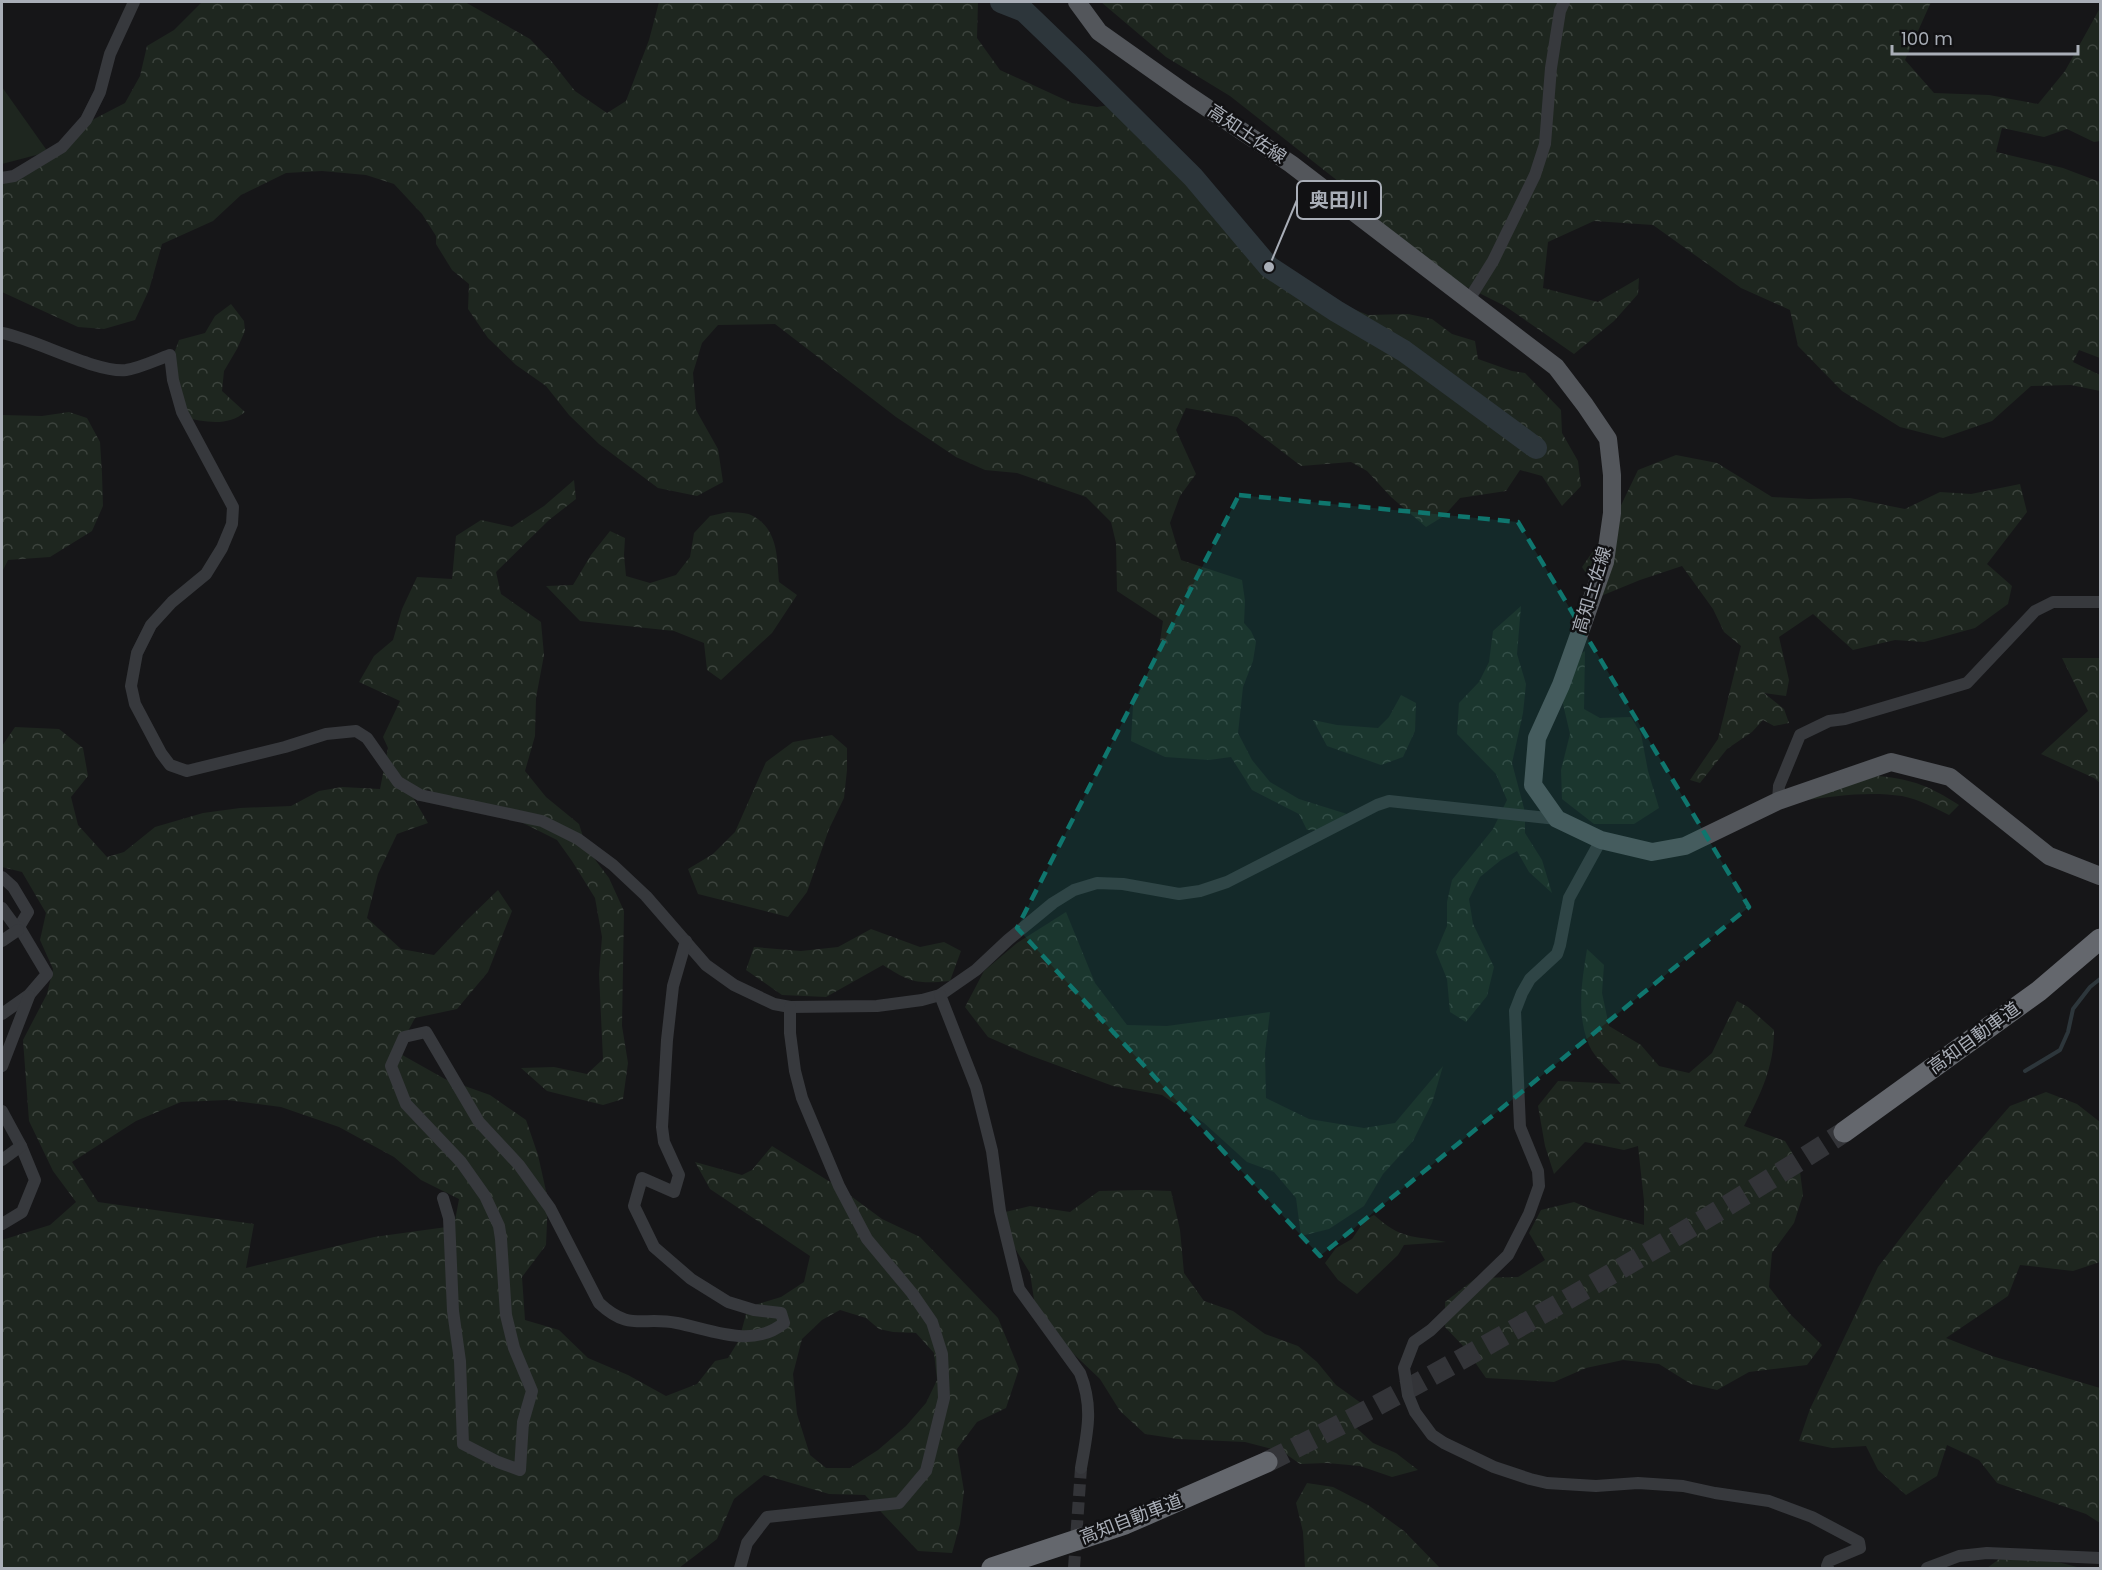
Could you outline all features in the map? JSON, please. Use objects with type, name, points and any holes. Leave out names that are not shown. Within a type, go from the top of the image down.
[{"type":"highway","name":"高知自動車道","points":[[1844,1132],[2039,991],[2100,939]]},
{"type":"highway","name":"高知自動車道","points":[[992,1569],[1125,1524],[1267,1462]]},
{"type":"main road","name":"高知土佐線","points":[[1077,2],[1099,32],[1291,164],[1556,367],[1608,439],[1612,475],[1612,513],[1605,562],[1561,685],[1537,738],[1533,785],[1557,819],[1601,840],[1653,852],[1685,846],[1778,801],[1891,762],[1950,777],[2049,856],[2100,876]]},
{"type":"street","points":[[2,178],[14,176],[62,147],[86,120],[100,92],[110,54],[134,2]]},
{"type":"street","points":[[1468,301],[1494,261],[1535,175],[1545,144],[1551,68],[1560,12],[1564,2]]},
{"type":"street","points":[[2,333],[20,336],[112,369],[126,370],[170,355],[173,380],[182,412],[233,507],[232,524],[222,548],[206,574],[172,602],[151,626],[137,653],[131,686],[135,704],[161,753],[170,765],[187,771],[285,747],[326,734],[356,731],[367,738],[398,782],[420,795],[542,820],[578,839],[622,872],[706,964],[734,985],[774,1004],[790,1007],[877,1006],[922,1000],[940,995],[976,970],[1053,903],[1074,890],[1096,884],[1123,884],[1179,894],[1200,891],[1227,882],[1389,801],[1557,819]]},
{"type":"street","points":[[1778,801],[1779,786],[1800,735],[1829,721],[1845,719],[1967,683],[2035,611],[2053,602],[2071,600],[2100,602]]},
{"type":"street","points":[[1601,840],[1569,898],[1557,954],[1530,979],[1515,1011],[1520,1127],[1538,1171],[1539,1186],[1529,1214],[1508,1256],[1431,1330],[1414,1342],[1404,1368],[1408,1395],[1415,1412],[1432,1435],[1494,1467],[1530,1479],[1547,1483],[1596,1486],[1638,1483],[1683,1486],[1769,1501],[1812,1517],[1859,1542],[1860,1548],[1829,1561],[1828,1569]]},
{"type":"street","points":[[2,877],[13,887],[28,912],[19,928],[2,941]]},
{"type":"street","points":[[2,908],[19,928],[47,975],[29,995],[2,1014]]},
{"type":"street","points":[[443,1198],[449,1218],[453,1311],[460,1361],[463,1444],[498,1462],[520,1470],[523,1422],[532,1391],[514,1348],[506,1315],[499,1226],[485,1196],[461,1162],[406,1104],[391,1066],[404,1037],[426,1032],[479,1122],[519,1165],[550,1208],[599,1303],[612,1315],[629,1321],[676,1323],[730,1337],[752,1336],[776,1330],[784,1323],[781,1313],[754,1310],[728,1302],[691,1279],[654,1246],[634,1206],[642,1178],[674,1192],[679,1175],[664,1142],[662,1127],[673,986],[686,941]]},
{"type":"street","points":[[2,1065],[29,995]]},
{"type":"street","points":[[940,995],[976,1087],[992,1151],[1000,1211],[1019,1289],[1080,1373],[1084,1383],[1090,1417],[1081,1468]]},
{"type":"street","points":[[740,1569],[747,1543],[767,1517],[899,1503],[927,1472],[944,1398],[942,1354],[932,1322],[912,1293],[867,1239],[839,1186],[802,1098],[795,1071],[790,1034],[790,1007]]},
{"type":"street","points":[[2,1110],[21,1146],[35,1180],[22,1212],[2,1224]]},
{"type":"street","points":[[2,1160],[21,1146]]},
{"type":"street","points":[[1927,1569],[1959,1556],[1987,1553],[2100,1558]]},
{"type":"highlighted area","points":[[1239,495],[1518,522],[1749,907],[1320,1256],[1017,928]]},
{"type":"green space","points":[[202,2],[465,2],[530,39],[575,91],[607,113],[626,101],[649,40],[659,2],[978,2],[977,38],[1000,70],[1072,103],[1097,107],[1127,102],[1157,140],[1204,190],[1224,221],[1248,251],[1294,285],[1368,315],[1408,314],[1432,319],[1452,334],[1475,341],[1478,359],[1525,373],[1561,410],[1562,433],[1578,461],[1581,486],[1562,506],[1542,476],[1520,470],[1506,491],[1460,498],[1444,516],[1426,527],[1391,497],[1367,471],[1351,462],[1301,466],[1237,417],[1186,408],[1176,430],[1196,474],[1180,496],[1170,523],[1181,560],[1242,580],[1245,601],[1244,623],[1256,642],[1253,661],[1243,687],[1238,733],[1252,760],[1270,782],[1299,799],[1347,814],[1321,830],[1307,830],[1299,814],[1252,790],[1231,757],[1209,760],[1165,757],[1131,741],[1133,706],[1159,648],[1163,621],[1117,591],[1116,543],[1111,522],[1086,497],[1017,473],[985,470],[956,457],[896,417],[775,324],[718,325],[702,343],[693,373],[696,410],[718,449],[723,482],[697,496],[658,488],[599,444],[569,415],[546,386],[516,365],[488,338],[468,309],[469,284],[452,270],[436,244],[436,236],[422,214],[394,184],[366,175],[322,171],[286,173],[241,195],[213,221],[162,244],[149,290],[135,320],[104,329],[78,327],[2,292],[2,171],[24,174],[50,159],[69,132],[125,103],[140,76],[147,46],[174,30]]},
{"type":"green space","points":[[1101,2],[1931,2],[1905,60],[1934,93],[1989,95],[2038,104],[2065,71],[2100,8],[2100,141],[2094,142],[2067,129],[2044,137],[2002,128],[1996,152],[2063,168],[2100,182],[2100,358],[2079,350],[2073,362],[2100,375],[2100,391],[2071,385],[2031,386],[1992,421],[1943,438],[1900,427],[1842,391],[1798,346],[1790,310],[1741,288],[1653,225],[1594,221],[1548,242],[1543,288],[1598,302],[1639,278],[1638,294],[1614,321],[1574,354],[1505,306],[1427,267],[1348,189],[1230,96],[1166,57]]},
{"type":"green space","points":[[2,87],[48,152],[2,164]]},
{"type":"green space","points":[[231,304],[244,321],[245,331],[224,371],[222,391],[245,412],[231,420],[216,422],[183,417],[172,359],[179,340],[205,333],[215,316]]},
{"type":"green space","points":[[69,412],[87,418],[100,442],[103,506],[92,531],[50,557],[8,560],[2,572],[2,415],[42,416]]},
{"type":"green space","points":[[1676,455],[1717,463],[1772,497],[1850,498],[1905,509],[1940,492],[1971,494],[2020,484],[2027,512],[1987,564],[2012,586],[2008,604],[1975,628],[1924,642],[1895,640],[1853,650],[1813,614],[1779,637],[1789,680],[1786,696],[1764,693],[1784,709],[1789,723],[1774,726],[1763,720],[1752,732],[1727,749],[1700,783],[1690,780],[1718,739],[1741,646],[1724,632],[1713,609],[1682,566],[1601,596],[1582,567],[1612,524],[1638,470]]},
{"type":"green space","points":[[574,480],[576,499],[549,520],[496,572],[501,594],[541,622],[544,655],[536,698],[535,736],[525,771],[546,797],[579,824],[587,849],[609,878],[624,911],[622,1026],[628,1063],[623,1099],[603,1105],[547,1091],[521,1068],[554,1067],[587,1074],[603,1059],[599,974],[602,937],[595,898],[572,861],[557,840],[499,811],[453,809],[428,789],[414,799],[428,823],[397,834],[378,874],[367,918],[401,949],[434,955],[498,890],[512,911],[488,972],[457,1009],[415,1018],[397,1052],[445,1079],[490,1095],[526,1120],[538,1155],[548,1200],[546,1245],[522,1277],[525,1320],[559,1330],[588,1358],[628,1375],[666,1396],[697,1384],[715,1361],[728,1358],[739,1340],[748,1307],[781,1297],[804,1282],[810,1256],[710,1189],[695,1162],[742,1175],[752,1170],[772,1146],[840,1188],[882,1219],[920,1237],[998,1318],[1019,1369],[1006,1408],[977,1422],[957,1449],[964,1491],[960,1524],[952,1553],[918,1551],[865,1495],[829,1494],[764,1475],[734,1499],[717,1539],[679,1568],[2,1568],[2,1240],[50,1225],[76,1202],[53,1171],[29,1121],[23,1040],[47,994],[53,969],[40,940],[46,913],[22,872],[2,867],[2,746],[15,727],[59,729],[83,748],[88,776],[71,797],[78,825],[107,857],[124,852],[155,827],[203,813],[240,808],[291,806],[319,791],[342,787],[380,789],[388,748],[383,737],[400,701],[359,682],[374,656],[393,640],[402,609],[417,577],[452,579],[456,536],[481,520],[512,527],[544,506]],"holes":[[[227,1100],[281,1107],[339,1127],[394,1157],[421,1180],[459,1199],[454,1226],[374,1237],[246,1268],[254,1224],[98,1202],[72,1162],[136,1121],[181,1102]],[[840,1310],[866,1318],[879,1329],[916,1333],[934,1353],[937,1380],[926,1403],[906,1426],[878,1450],[850,1468],[826,1468],[810,1455],[797,1414],[793,1374],[802,1339],[822,1320]]]},
{"type":"green space","points":[[728,512],[751,515],[766,527],[774,544],[779,582],[797,595],[772,633],[721,680],[707,670],[704,643],[674,631],[580,621],[546,586],[573,585],[591,555],[610,531],[625,538],[626,576],[650,583],[676,575],[690,557],[694,533],[710,516]]},
{"type":"green space","points":[[1521,606],[1517,654],[1526,684],[1523,713],[1512,763],[1525,812],[1525,833],[1542,860],[1552,893],[1529,872],[1517,851],[1501,860],[1480,877],[1469,899],[1473,924],[1494,967],[1487,996],[1466,1022],[1450,1012],[1447,979],[1436,952],[1447,926],[1447,902],[1452,880],[1493,829],[1507,800],[1496,774],[1457,734],[1459,703],[1479,682],[1489,662],[1493,631]]},
{"type":"green space","points":[[1585,651],[1584,709],[1600,718],[1631,717],[1641,734],[1648,771],[1659,808],[1634,824],[1594,824],[1562,799],[1561,770],[1570,734],[1563,704],[1569,662]]},
{"type":"green space","points":[[2062,658],[2100,658],[2100,783],[2094,778],[2041,754],[2088,711]]},
{"type":"green space","points":[[1401,695],[1416,703],[1415,731],[1403,757],[1381,765],[1327,746],[1313,720],[1337,725],[1378,728],[1389,717]]},
{"type":"green space","points":[[832,735],[847,748],[844,798],[829,829],[807,892],[788,917],[698,894],[688,869],[713,854],[735,832],[766,762],[793,742]]},
{"type":"green space","points":[[1879,776],[1921,785],[1959,805],[1949,815],[1902,796],[1851,795],[1800,801],[1834,783]]},
{"type":"green space","points":[[1066,912],[1095,983],[1127,1025],[1167,1026],[1270,1012],[1265,1053],[1266,1098],[1309,1119],[1364,1128],[1395,1123],[1443,1066],[1432,1103],[1413,1141],[1383,1174],[1364,1206],[1329,1229],[1301,1236],[1296,1198],[1274,1172],[1247,1162],[1204,1123],[1162,1095],[1113,1086],[988,1037],[965,1007],[984,971],[1017,943]]},
{"type":"green space","points":[[871,929],[920,947],[944,942],[961,951],[950,981],[915,981],[883,965],[826,997],[782,995],[746,970],[754,947],[801,951],[838,947]]},
{"type":"green space","points":[[1587,949],[1604,965],[1602,993],[1609,1026],[1641,1045],[1659,1066],[1689,1073],[1712,1053],[1737,1001],[1748,1007],[1774,1030],[1769,1068],[1744,1126],[1785,1141],[1799,1164],[1803,1195],[1794,1223],[1772,1253],[1769,1287],[1791,1315],[1822,1345],[1807,1365],[1749,1372],[1717,1390],[1691,1384],[1659,1364],[1623,1360],[1586,1368],[1554,1382],[1486,1378],[1465,1348],[1445,1327],[1445,1302],[1476,1278],[1518,1277],[1545,1260],[1529,1233],[1541,1210],[1574,1202],[1644,1225],[1644,1201],[1638,1146],[1624,1150],[1585,1142],[1554,1174],[1545,1146],[1538,1106],[1558,1081],[1621,1084],[1595,1055],[1585,1033],[1581,997]]},
{"type":"green space","points":[[2046,1092],[2077,1104],[2100,1122],[2100,1262],[2073,1271],[2020,1265],[2008,1296],[1946,1338],[1992,1356],[2100,1388],[2100,1523],[2086,1514],[1997,1483],[1979,1460],[1947,1445],[1937,1476],[1906,1495],[1878,1470],[1866,1446],[1832,1448],[1799,1441],[1810,1409],[1878,1267],[1944,1182],[2010,1106]]},
{"type":"green space","points":[[1099,1191],[1171,1191],[1180,1230],[1184,1273],[1204,1301],[1233,1311],[1265,1334],[1298,1346],[1317,1362],[1336,1385],[1361,1403],[1351,1423],[1373,1443],[1396,1453],[1418,1470],[1392,1477],[1360,1466],[1327,1463],[1300,1464],[1283,1452],[1245,1442],[1178,1439],[1145,1434],[1120,1411],[1100,1379],[1061,1342],[1035,1306],[1030,1273],[1013,1245],[1001,1213],[1030,1206],[1070,1212]]},
{"type":"green space","points":[[1374,1215],[1400,1233],[1446,1242],[1404,1245],[1398,1255],[1357,1294],[1338,1280],[1325,1263],[1336,1248],[1352,1239],[1365,1220]]},
{"type":"green space","points":[[1307,1483],[1333,1487],[1368,1505],[1404,1531],[1440,1568],[1305,1568],[1303,1532],[1296,1503]]},
{"type":"green space","points":[[2006,1554],[2050,1560],[2081,1568],[1987,1568]]},
{"type":"waterway","points":[[1001,2],[1024,11],[1078,63],[1193,177],[1269,267],[1336,311],[1404,351],[1536,448]]},
{"type":"waterway","points":[[2025,1071],[2060,1050],[2068,1032],[2073,1009],[2090,987],[2100,979]]},
{"type":"tunnel","points":[[1267,1462],[1414,1385],[1559,1304],[1703,1220],[1844,1132]]},
{"type":"tunnel","points":[[1074,1568],[1081,1468]]},
{"type":"place","name":"奥田川","points":[[1269,267]]}]
